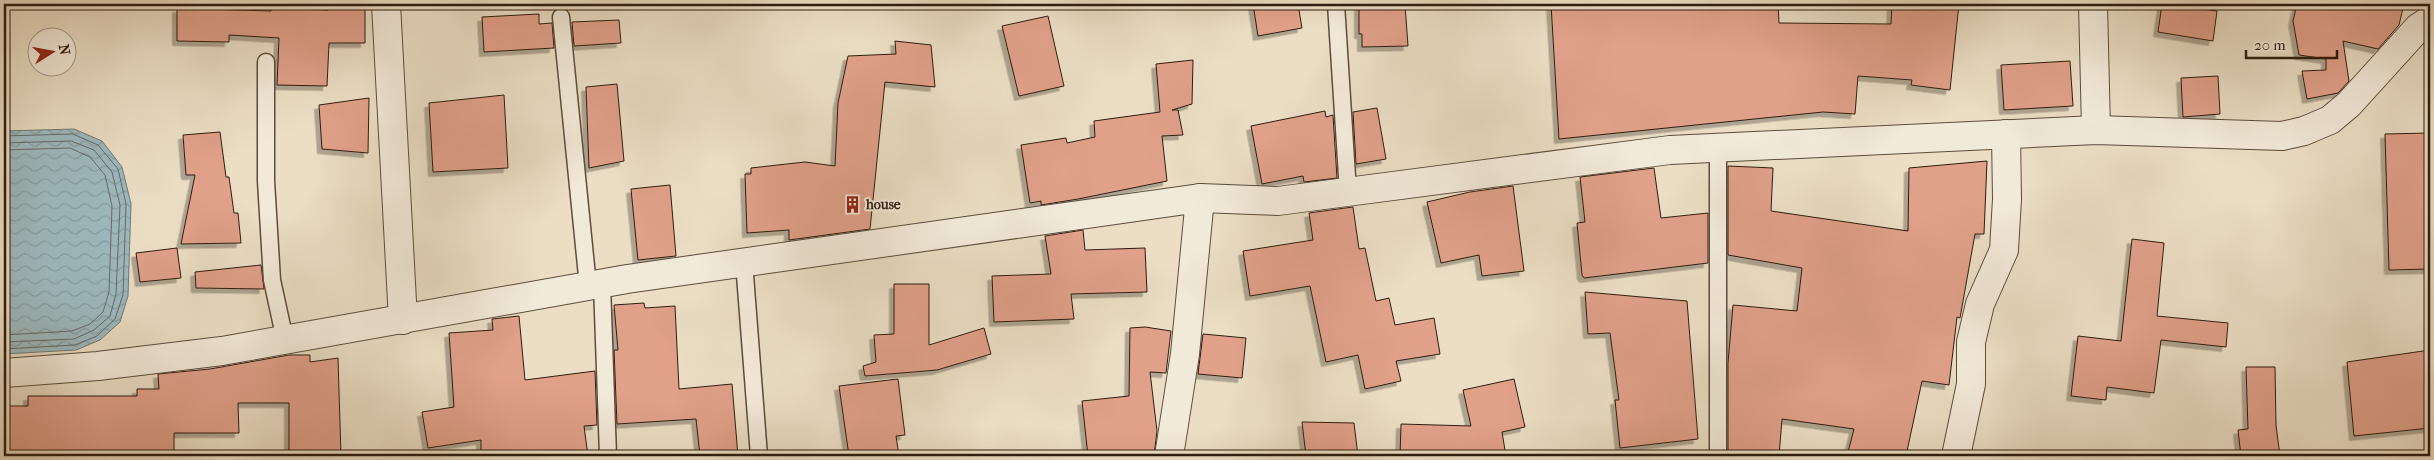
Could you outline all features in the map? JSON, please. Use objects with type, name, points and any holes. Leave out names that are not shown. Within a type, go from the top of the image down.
[{"type":"street","points":[[386,4],[402,320]]},
{"type":"street","points":[[2093,4],[2096,130]]},
{"type":"street","points":[[4,373],[98,366],[203,354],[595,285],[744,262],[1200,198],[1278,201],[1670,150],[2096,130],[2282,136],[2304,131],[2330,120],[2349,104],[2418,28],[2430,20]]},
{"type":"street","points":[[1956,456],[1971,384],[1971,342],[1980,304],[2004,250],[2007,199],[2006,134]]},
{"type":"street","points":[[1170,456],[1185,354],[1200,198]]},
{"type":"lane","points":[[1336,4],[1348,192]]},
{"type":"lane","points":[[561,17],[595,285],[608,456]]},
{"type":"lane","points":[[266,62],[266,181],[272,280],[285,340]]},
{"type":"lane","points":[[1718,148],[1718,456]]},
{"type":"lane","points":[[744,262],[759,456]]},
{"type":"water","points":[[74,129],[102,141],[122,167],[131,204],[128,296],[120,322],[100,340],[76,350],[4,354],[4,131]]},
{"type":"building","points":[[1253,4],[1298,4],[1302,28],[1258,36]]},
{"type":"building","points":[[1359,4],[1405,4],[1408,46],[1362,47],[1362,34],[1359,34]]},
{"type":"building","points":[[1551,4],[1778,4],[1779,23],[1891,24],[1892,4],[1959,4],[1950,90],[1911,85],[1912,80],[1858,76],[1855,114],[1823,112],[1559,139]]},
{"type":"building","points":[[2162,4],[2217,11],[2213,41],[2158,32]]},
{"type":"building","points":[[2297,4],[2404,4],[2399,25],[2378,49],[2343,41],[2349,81],[2338,93],[2307,99],[2302,71],[2326,70],[2326,59],[2299,55],[2293,21]]},
{"type":"building","points":[[271,7],[328,10],[328,8],[365,9],[365,43],[329,43],[327,86],[277,85],[279,38],[229,35],[229,42],[177,41],[177,8],[271,11]]},
{"type":"building","points":[[539,14],[539,24],[552,23],[554,48],[484,52],[482,17]]},
{"type":"building","points":[[1048,16],[1064,86],[1019,96],[1002,26]]},
{"type":"building","points":[[619,20],[621,43],[574,46],[572,22]]},
{"type":"building","points":[[895,41],[931,45],[935,87],[885,82],[870,229],[789,240],[789,230],[747,233],[745,174],[751,174],[751,168],[805,162],[835,166],[838,103],[848,56],[896,54]]},
{"type":"building","points":[[1193,60],[1192,104],[1172,110],[1178,110],[1183,135],[1162,136],[1167,181],[1041,205],[1041,201],[1030,203],[1021,145],[1066,138],[1067,143],[1095,137],[1094,121],[1160,112],[1156,64]]},
{"type":"building","points":[[2070,61],[2073,106],[2004,110],[2001,65]]},
{"type":"building","points":[[2218,76],[2220,114],[2183,117],[2181,78]]},
{"type":"building","points":[[617,84],[624,161],[589,168],[586,87]]},
{"type":"building","points":[[504,95],[508,168],[433,172],[429,103]]},
{"type":"building","points":[[369,98],[368,153],[322,149],[319,105]]},
{"type":"building","points":[[1377,108],[1386,159],[1356,164],[1353,112]]},
{"type":"building","points":[[1325,111],[1326,117],[1333,115],[1337,178],[1304,182],[1303,176],[1262,184],[1251,126]]},
{"type":"building","points":[[220,132],[226,177],[229,177],[234,213],[238,213],[241,243],[181,244],[195,175],[186,175],[183,135]]},
{"type":"building","points":[[2430,133],[2430,269],[2389,270],[2385,134]]},
{"type":"building","points":[[1987,161],[1984,234],[1975,234],[1960,318],[1957,317],[1949,385],[1922,381],[1906,456],[1847,456],[1854,429],[1782,419],[1779,456],[1728,456],[1728,363],[1733,305],[1797,311],[1802,268],[1728,255],[1728,166],[1773,168],[1771,211],[1908,231],[1909,168]]},
{"type":"building","points":[[1654,168],[1661,218],[1708,213],[1708,263],[1584,278],[1582,275],[1577,223],[1585,222],[1580,177]]},
{"type":"building","points":[[670,185],[676,256],[638,260],[631,189]]},
{"type":"building","points":[[1513,186],[1524,271],[1482,276],[1479,255],[1441,263],[1427,202],[1470,192]]},
{"type":"building","points":[[1353,207],[1359,249],[1365,248],[1376,301],[1389,298],[1395,325],[1434,318],[1440,354],[1396,361],[1401,381],[1365,389],[1358,355],[1326,362],[1310,286],[1250,296],[1243,251],[1313,240],[1309,213]]},
{"type":"building","points":[[1083,230],[1085,250],[1145,248],[1147,292],[1071,294],[1074,319],[994,322],[992,276],[1051,274],[1045,236]]},
{"type":"building","points":[[2132,239],[2164,243],[2157,316],[2228,323],[2226,347],[2161,340],[2154,393],[2107,387],[2106,400],[2071,396],[2078,336],[2121,341]]},
{"type":"building","points":[[177,248],[181,278],[140,282],[136,253]]},
{"type":"building","points":[[261,265],[264,289],[196,288],[195,272]]},
{"type":"building","points":[[894,284],[929,284],[929,345],[984,328],[991,354],[937,370],[865,376],[863,366],[876,362],[874,335],[894,334]]},
{"type":"building","points":[[1585,292],[1687,301],[1698,439],[1620,448],[1615,400],[1619,400],[1610,333],[1588,334]]},
{"type":"building","points":[[644,303],[645,308],[675,306],[679,389],[732,384],[738,456],[700,456],[696,419],[617,424],[614,350],[618,350],[614,305]]},
{"type":"building","points":[[519,316],[525,380],[595,371],[597,425],[584,426],[588,456],[481,456],[481,440],[428,448],[422,412],[454,407],[449,333],[493,330],[492,319]]},
{"type":"building","points":[[1145,327],[1171,331],[1166,373],[1150,372],[1157,431],[1154,456],[1088,456],[1082,401],[1129,396],[1130,328]]},
{"type":"building","points":[[1203,334],[1246,338],[1242,378],[1198,374]]},
{"type":"building","points":[[2430,350],[2430,428],[2354,436],[2347,362]]},
{"type":"building","points":[[289,355],[310,355],[310,362],[338,358],[341,456],[289,455],[289,403],[238,403],[239,433],[174,433],[174,456],[4,456],[4,406],[28,406],[28,396],[137,396],[137,389],[159,389],[158,374],[210,369]]},
{"type":"building","points":[[2246,367],[2275,367],[2276,425],[2280,456],[2241,456],[2238,430],[2248,429]]},
{"type":"building","points":[[898,379],[905,435],[896,436],[899,456],[849,456],[839,386]]},
{"type":"building","points":[[1514,379],[1525,427],[1502,432],[1506,456],[1400,456],[1401,424],[1471,426],[1463,390]]},
{"type":"building","points":[[1302,422],[1354,423],[1358,456],[1306,456]]},
{"type":"place","name":"house","points":[[852,204]]}]
